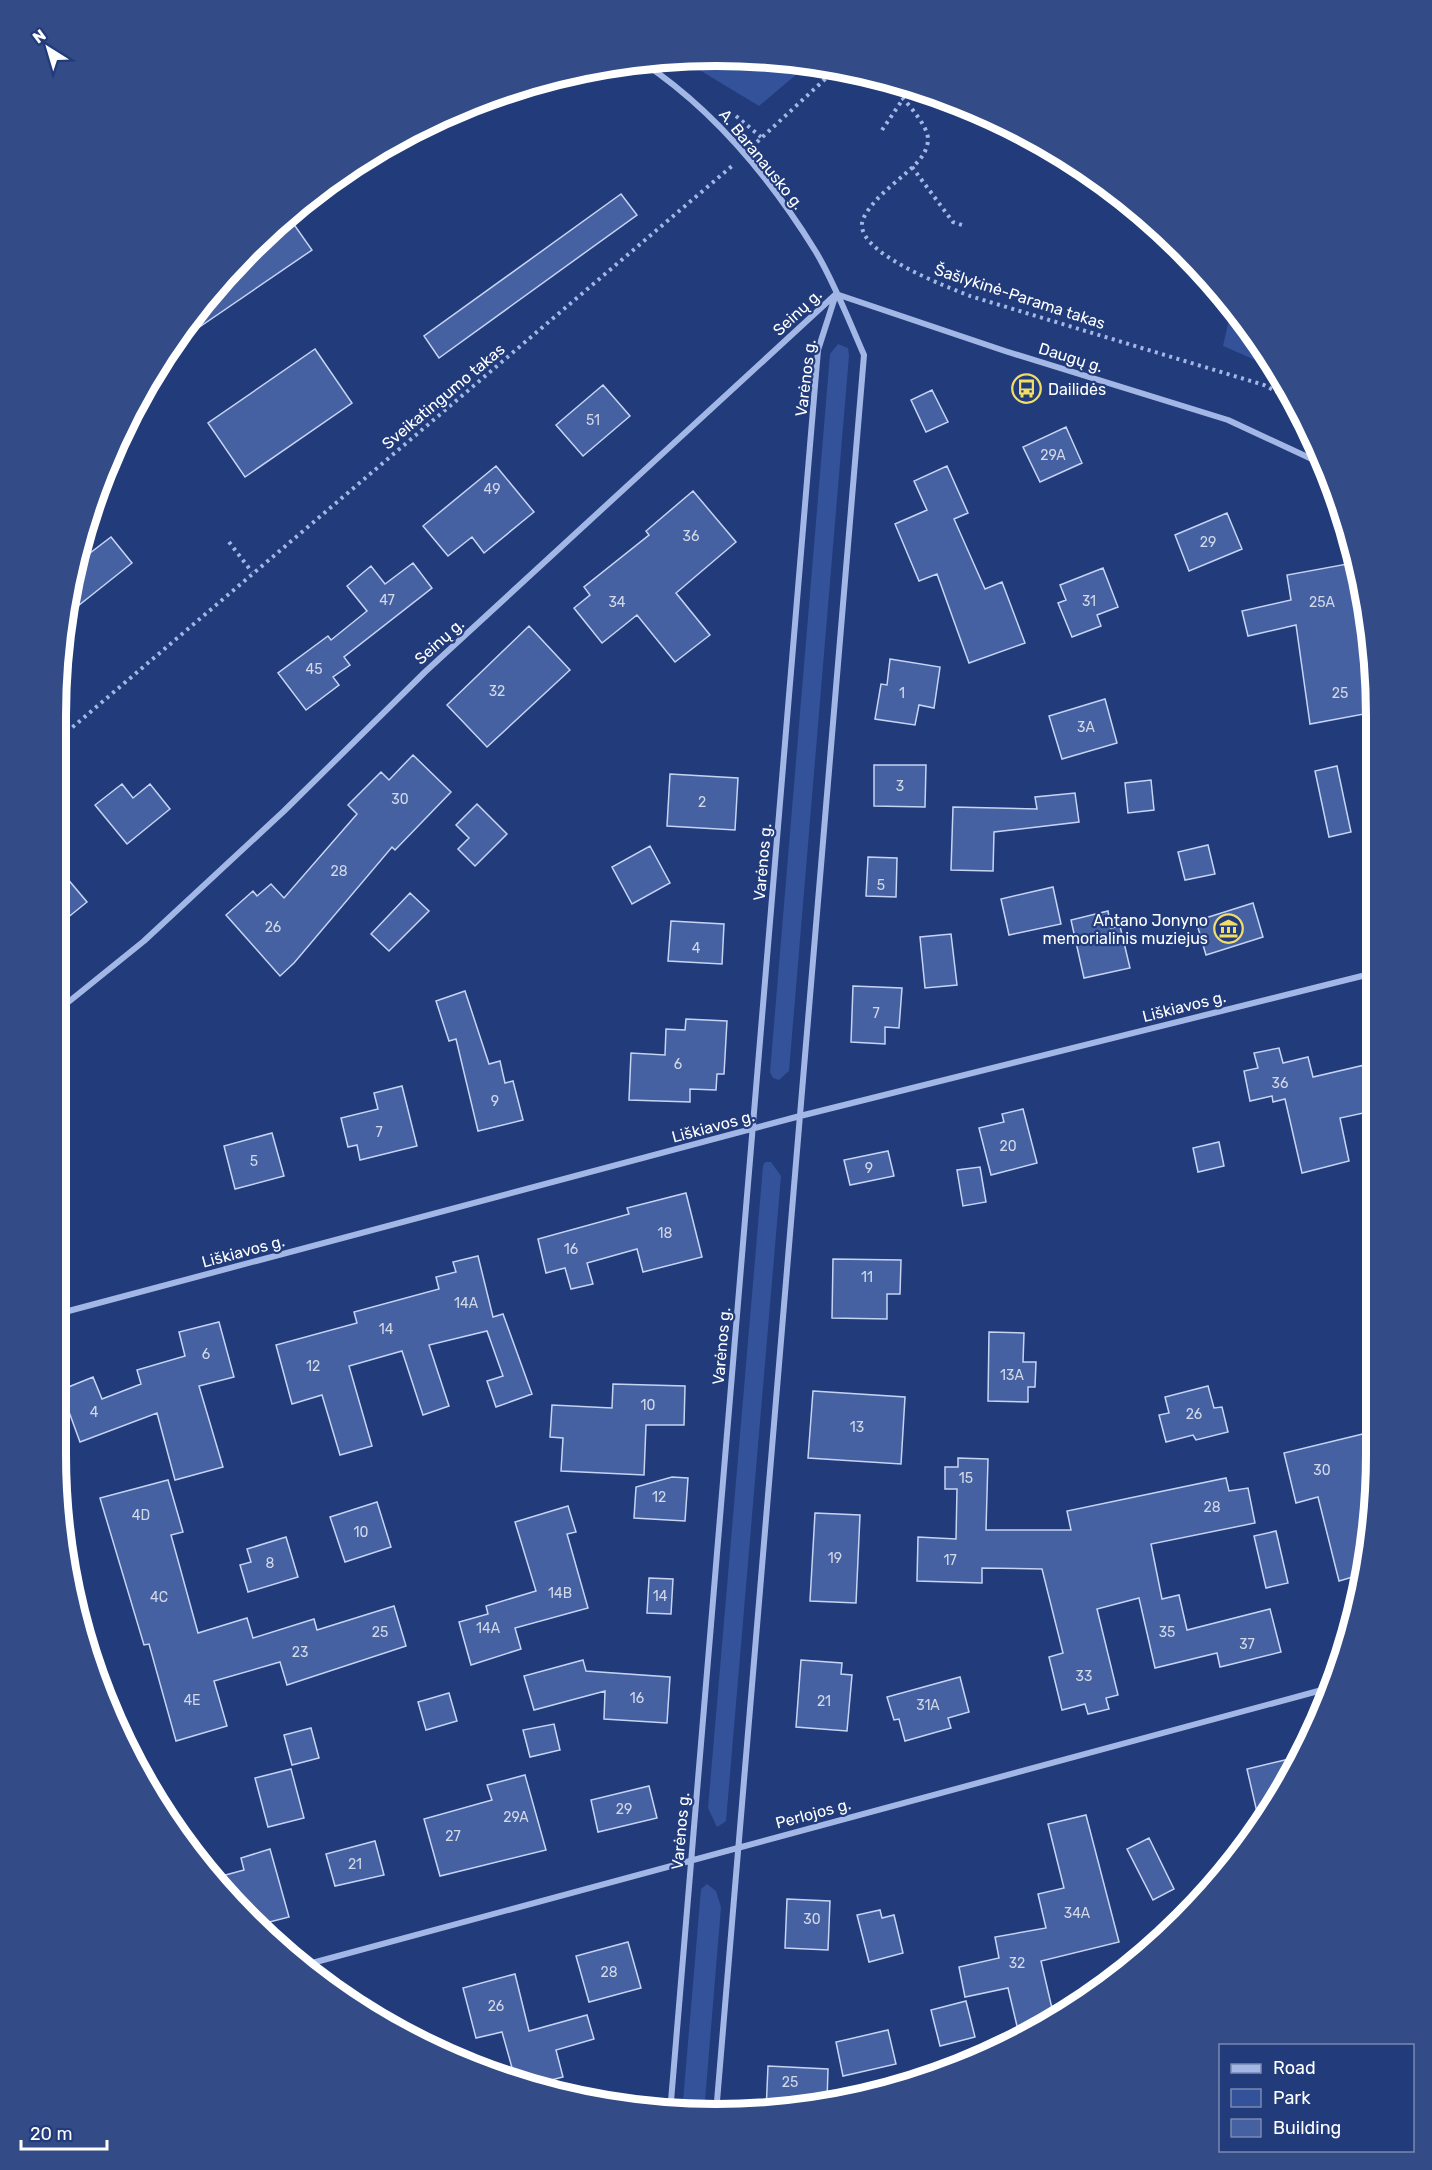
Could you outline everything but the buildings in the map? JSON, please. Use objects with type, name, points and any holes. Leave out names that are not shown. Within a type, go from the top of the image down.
[{"type":"street","name":"A. Baranausko g.","points":[[652,70],[706,111],[743,155],[788,210],[817,254],[837,294]]},
{"type":"street","name":"Daugų g.","points":[[837,294],[1005,351],[1228,420],[1314,460]]},
{"type":"street","name":"Seinų g.","points":[[66,1004],[144,941],[284,811],[425,672],[837,294]]},
{"type":"street","points":[[717,2104],[864,355],[837,294]]},
{"type":"street","name":"Varėnos g.","points":[[671,2103],[818,350],[837,294]]},
{"type":"street","name":"Liškiavos g.","points":[[66,1312],[800,1116],[1366,975]]},
{"type":"street","name":"Perlojos g.","points":[[312,1963],[1322,1690]]},
{"type":"path","name":"Sveikatingumo takas","points":[[66,733],[252,572],[632,253],[828,76]]},
{"type":"path","name":"Šašlykinė-Parama takas","points":[[896,92],[925,126],[928,140],[920,160],[875,201],[862,218],[862,231],[873,246],[928,280],[970,296],[1264,385],[1280,394]]},
{"type":"path","points":[[882,130],[903,99]]},
{"type":"path","points":[[912,167],[952,222],[962,225]]},
{"type":"path","points":[[229,542],[252,572]]},
{"type":"green space","points":[[694,67],[759,67],[800,72],[759,106]]},
{"type":"green space","points":[[1230,317],[1261,362],[1223,346]]},
{"type":"green space","points":[[838,344],[848,348],[849,356],[789,1071],[779,1080],[773,1078],[770,1072],[830,354]]},
{"type":"green space","points":[[765,1162],[771,1162],[781,1176],[726,1821],[717,1827],[708,1808]]},
{"type":"green space","points":[[707,1884],[716,1891],[721,1907],[705,2104],[683,2103],[701,1889]]},
{"type":"place","name":"Dailidės","points":[[1027,389]]},
{"type":"place","name":"Antano Jonyno memorialinis muziejus","points":[[1229,929]]}]
